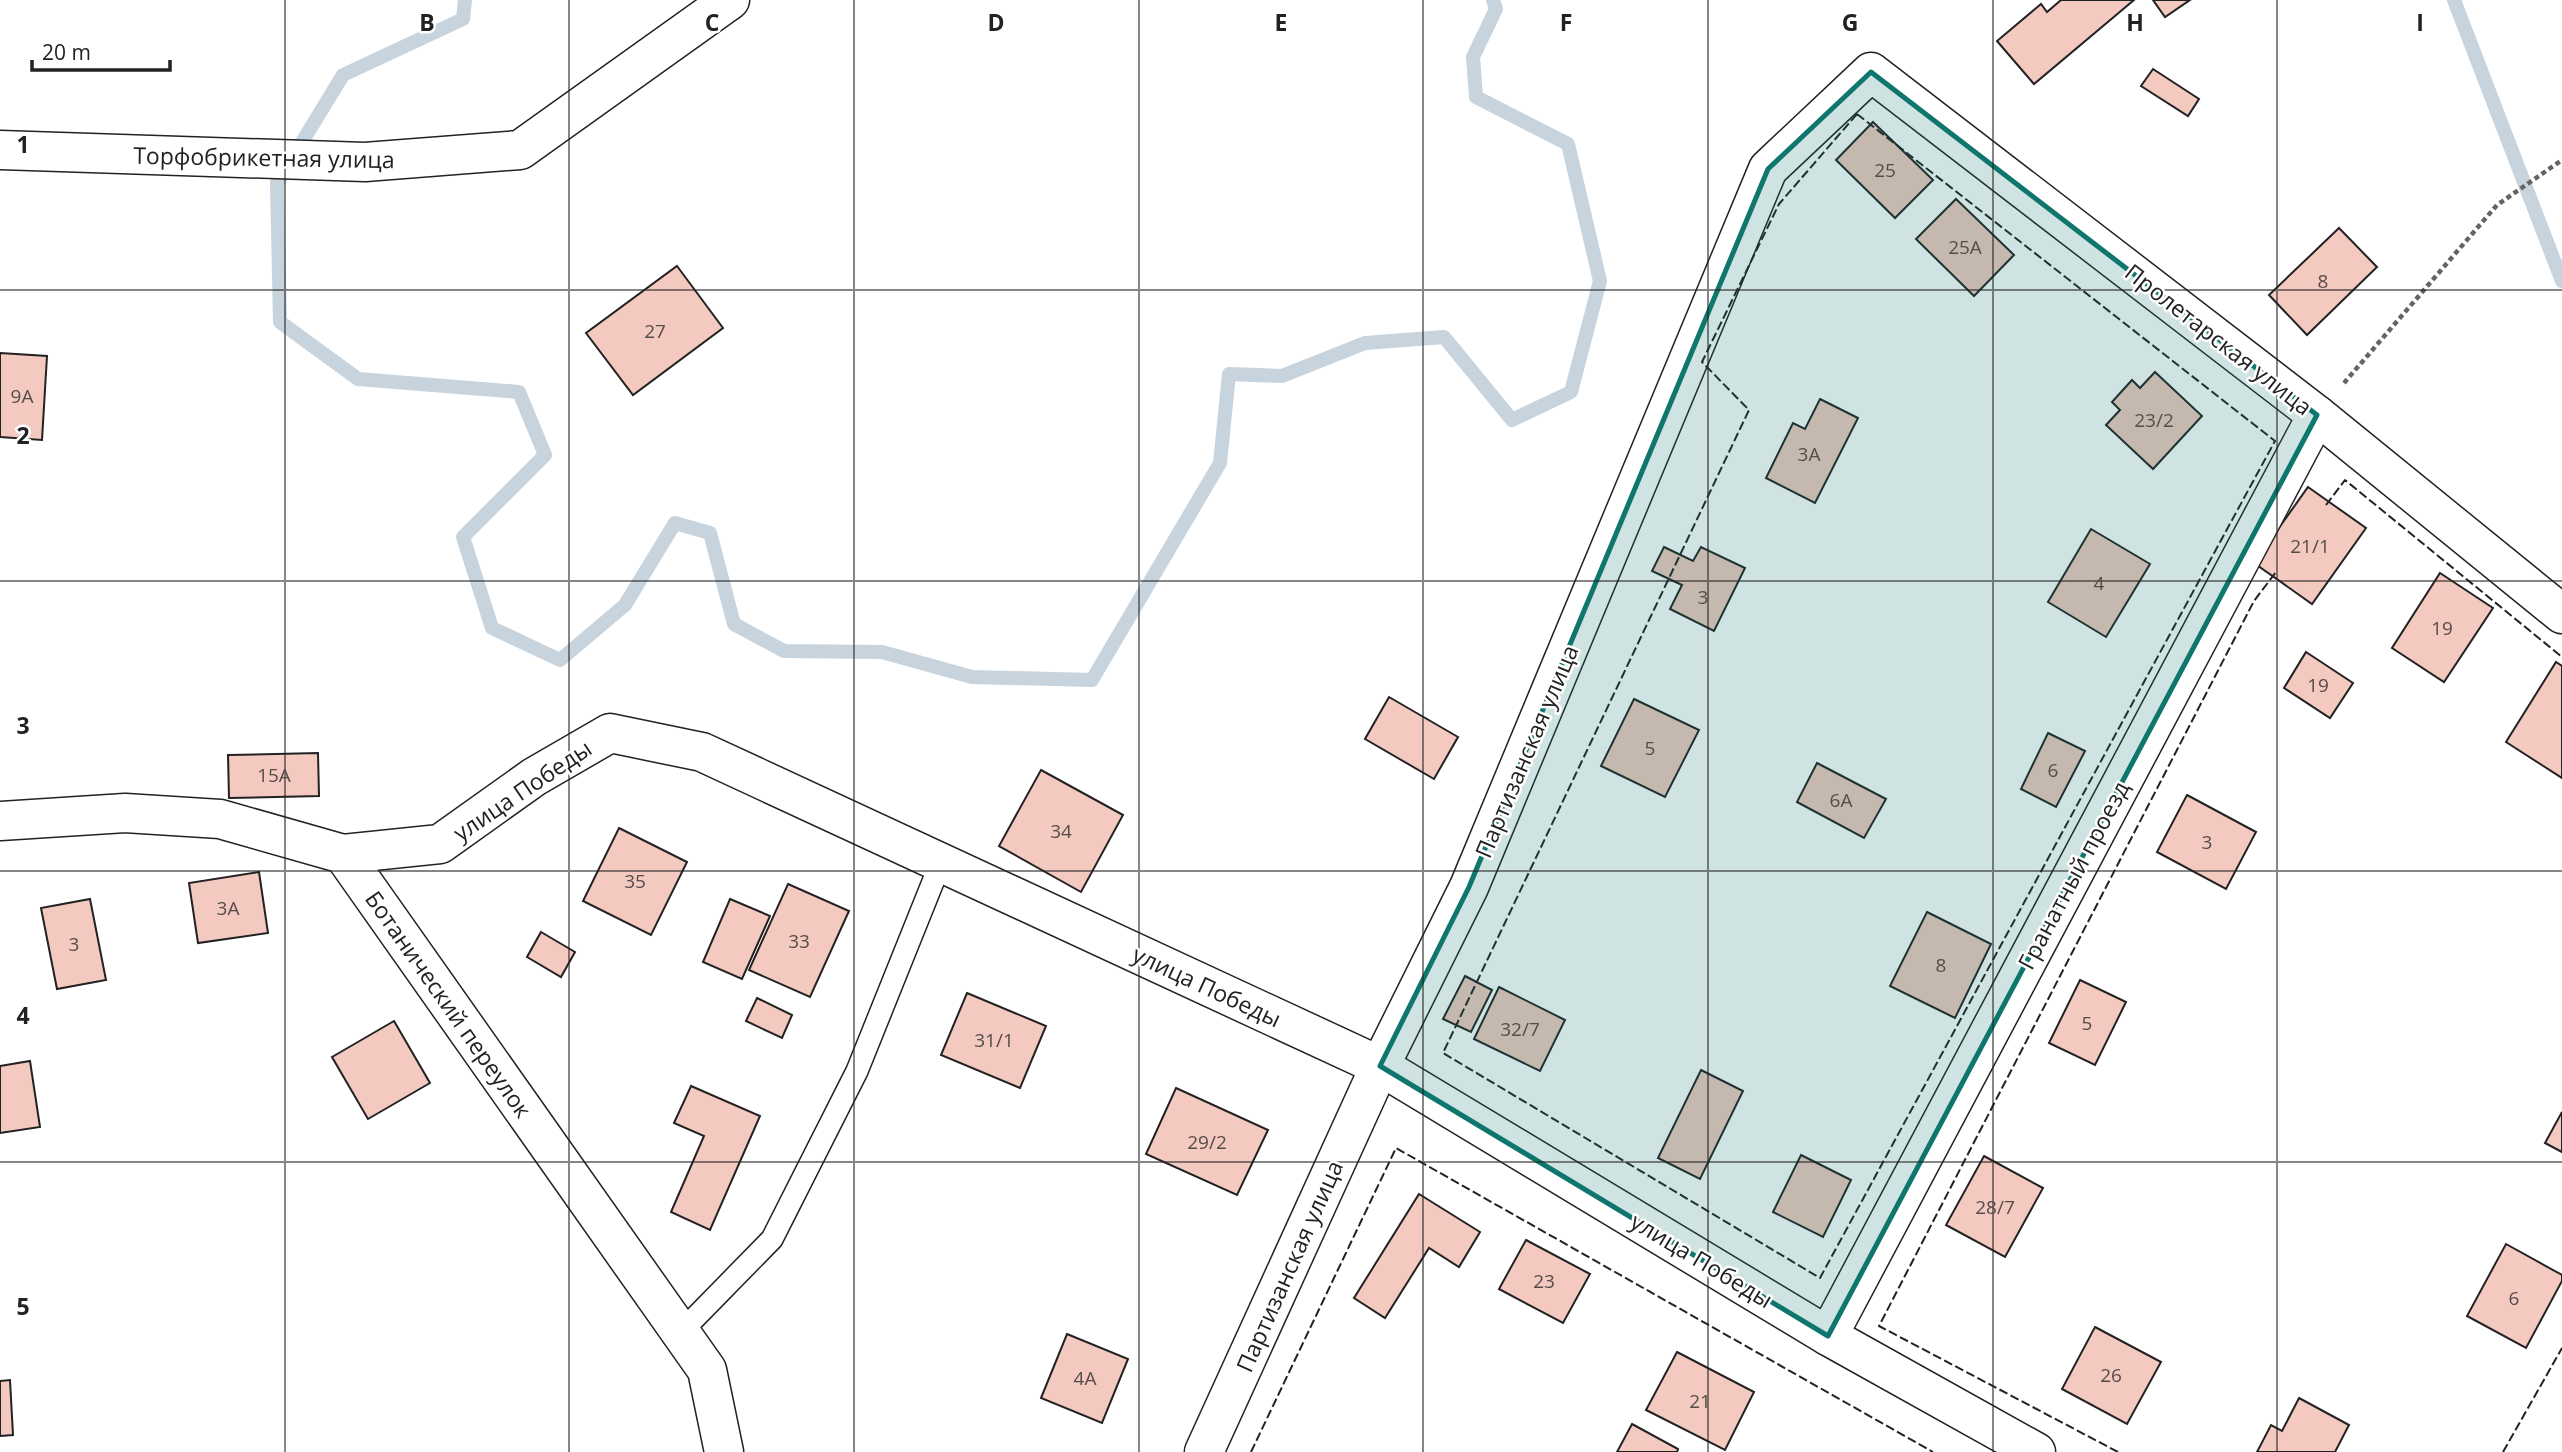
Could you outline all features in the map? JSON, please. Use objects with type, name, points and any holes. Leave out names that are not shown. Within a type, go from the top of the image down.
[{"type":"street","name":"Торфобрикетная улица","points":[[0,150],[365,162],[520,150],[730,0]]},
{"type":"street","name":"Пролетарская улица","points":[[1871,72],[2317,415],[2562,614]]},
{"type":"street","name":"Партизанская улица","points":[[1204,1452],[1380,1066],[1469,887],[1768,169],[1871,72]]},
{"type":"street","name":"Гранатный проезд","points":[[1828,1336],[2317,415]]},
{"type":"street","name":"улица Победы","points":[[342,854],[440,845],[534,777],[610,733],[702,751],[1380,1066],[1828,1336],[2036,1452]]},
{"type":"street","points":[[0,821],[125,813],[220,819],[342,854]]},
{"type":"street","name":"Ботанический переулок","points":[[342,854],[707,1370],[724,1452]]},
{"type":"lane","points":[[681,1332],[772,1239],[857,1071],[941,862]]},
{"type":"path","points":[[2317,415],[2497,205],[2562,160]]},
{"type":"highlighted area","points":[[1871,72],[2317,415],[1828,1336],[1380,1066],[1469,887],[1768,169]]},
{"type":"building","points":[[2061,0],[2134,0],[2034,84],[1997,41],[2041,4],[2047,12]]},
{"type":"building","points":[[2153,0],[2190,0],[2165,17]]},
{"type":"building","points":[[2153,69],[2199,99],[2188,116],[2141,86]]},
{"type":"building","points":[[1873,122],[1933,180],[1895,218],[1836,160]]},
{"type":"building","points":[[1956,199],[2014,255],[1974,296],[1916,239]]},
{"type":"building","points":[[2339,228],[2377,267],[2307,335],[2269,295]]},
{"type":"building","points":[[677,266],[723,328],[633,395],[586,333]]},
{"type":"building","points":[[0,353],[47,356],[42,440],[0,437]]},
{"type":"building","points":[[2155,372],[2202,416],[2153,469],[2106,425],[2120,410],[2112,402],[2132,380],[2140,388]]},
{"type":"building","points":[[1820,399],[1858,418],[1815,503],[1766,478],[1793,423],[1805,429]]},
{"type":"building","points":[[2308,487],[2366,528],[2312,604],[2254,563]]},
{"type":"building","points":[[2091,529],[2150,564],[2106,637],[2048,602]]},
{"type":"building","points":[[1664,547],[1693,561],[1701,547],[1745,568],[1714,631],[1670,609],[1682,585],[1652,571]]},
{"type":"building","points":[[2440,573],[2493,608],[2444,682],[2392,648]]},
{"type":"building","points":[[2306,652],[2353,683],[2330,718],[2284,688]]},
{"type":"building","points":[[2556,662],[2562,666],[2562,778],[2506,742]]},
{"type":"building","points":[[1389,697],[1458,737],[1434,779],[1365,739]]},
{"type":"building","points":[[1634,699],[1699,730],[1665,797],[1601,766]]},
{"type":"building","points":[[2048,733],[2085,751],[2056,807],[2021,789]]},
{"type":"building","points":[[318,753],[319,796],[229,798],[228,755]]},
{"type":"building","points":[[1817,763],[1886,799],[1864,838],[1797,802]]},
{"type":"building","points":[[1041,770],[1123,815],[1081,892],[999,846]]},
{"type":"building","points":[[2187,795],[2256,832],[2226,889],[2157,852]]},
{"type":"building","points":[[619,828],[687,862],[651,935],[583,901]]},
{"type":"building","points":[[259,872],[268,933],[198,943],[189,883]]},
{"type":"building","points":[[788,884],[849,911],[810,997],[749,970]]},
{"type":"building","points":[[90,899],[106,980],[57,989],[41,908]]},
{"type":"building","points":[[730,899],[770,916],[742,979],[703,962]]},
{"type":"building","points":[[1927,912],[1991,944],[1955,1018],[1890,986]]},
{"type":"building","points":[[541,932],[575,952],[561,977],[527,957]]},
{"type":"building","points":[[1465,976],[1492,990],[1471,1032],[1443,1019]]},
{"type":"building","points":[[2080,980],[2126,1002],[2095,1065],[2049,1043]]},
{"type":"building","points":[[1499,987],[1565,1020],[1540,1071],[1474,1039]]},
{"type":"building","points":[[967,993],[1046,1026],[1020,1088],[941,1055]]},
{"type":"building","points":[[757,998],[792,1015],[782,1038],[746,1021]]},
{"type":"building","points":[[394,1021],[430,1083],[368,1119],[332,1057]]},
{"type":"building","points":[[30,1061],[40,1127],[0,1133],[0,1066]]},
{"type":"building","points":[[1701,1070],[1743,1091],[1700,1179],[1658,1158]]},
{"type":"building","points":[[691,1086],[760,1116],[710,1230],[671,1212],[704,1136],[674,1123]]},
{"type":"building","points":[[1176,1088],[1268,1130],[1237,1195],[1146,1154]]},
{"type":"building","points":[[2562,1112],[2562,1152],[2545,1143]]},
{"type":"building","points":[[1801,1155],[1851,1180],[1823,1237],[1773,1212]]},
{"type":"building","points":[[1984,1156],[2043,1188],[2005,1257],[1946,1225]]},
{"type":"building","points":[[1419,1194],[1480,1232],[1459,1267],[1429,1248],[1385,1318],[1354,1298]]},
{"type":"building","points":[[1526,1240],[1590,1274],[1563,1323],[1499,1289]]},
{"type":"building","points":[[2506,1244],[2562,1275],[2562,1281],[2526,1348],[2467,1316]]},
{"type":"building","points":[[2095,1327],[2161,1362],[2127,1424],[2062,1389]]},
{"type":"building","points":[[1067,1334],[1128,1359],[1102,1423],[1041,1398]]},
{"type":"building","points":[[1677,1352],[1754,1392],[1725,1450],[1646,1410]]},
{"type":"building","points":[[10,1380],[13,1435],[0,1436],[0,1381]]},
{"type":"building","points":[[2299,1398],[2349,1425],[2335,1452],[2257,1452],[2271,1425],[2282,1431]]},
{"type":"building","points":[[1632,1424],[1678,1449],[1677,1452],[1617,1452]]},
{"type":"waterway","points":[[465,0],[463,19],[343,75],[277,183],[280,322],[358,379],[519,392],[545,455],[463,537],[492,628],[560,660],[625,605],[675,523],[710,533],[734,624],[784,651],[882,652],[972,677],[1092,680],[1220,463],[1229,374],[1282,376],[1365,343],[1444,337],[1512,420],[1571,392],[1600,281],[1568,144],[1476,97],[1473,57],[1496,9],[1493,0]]},
{"type":"waterway","points":[[2454,0],[2562,281]]},
{"type":"fence","points":[[1857,114],[2275,441],[1820,1278],[1443,1053],[1749,410],[1702,362],[1779,204],[1857,114]]},
{"type":"fence","points":[[2326,505],[2345,480],[2562,657]]},
{"type":"fence","points":[[2118,1452],[1879,1326],[2254,601],[2276,572]]},
{"type":"fence","points":[[1251,1452],[1396,1148],[1933,1452]]},
{"type":"fence","points":[[2503,1452],[2562,1348]]}]
